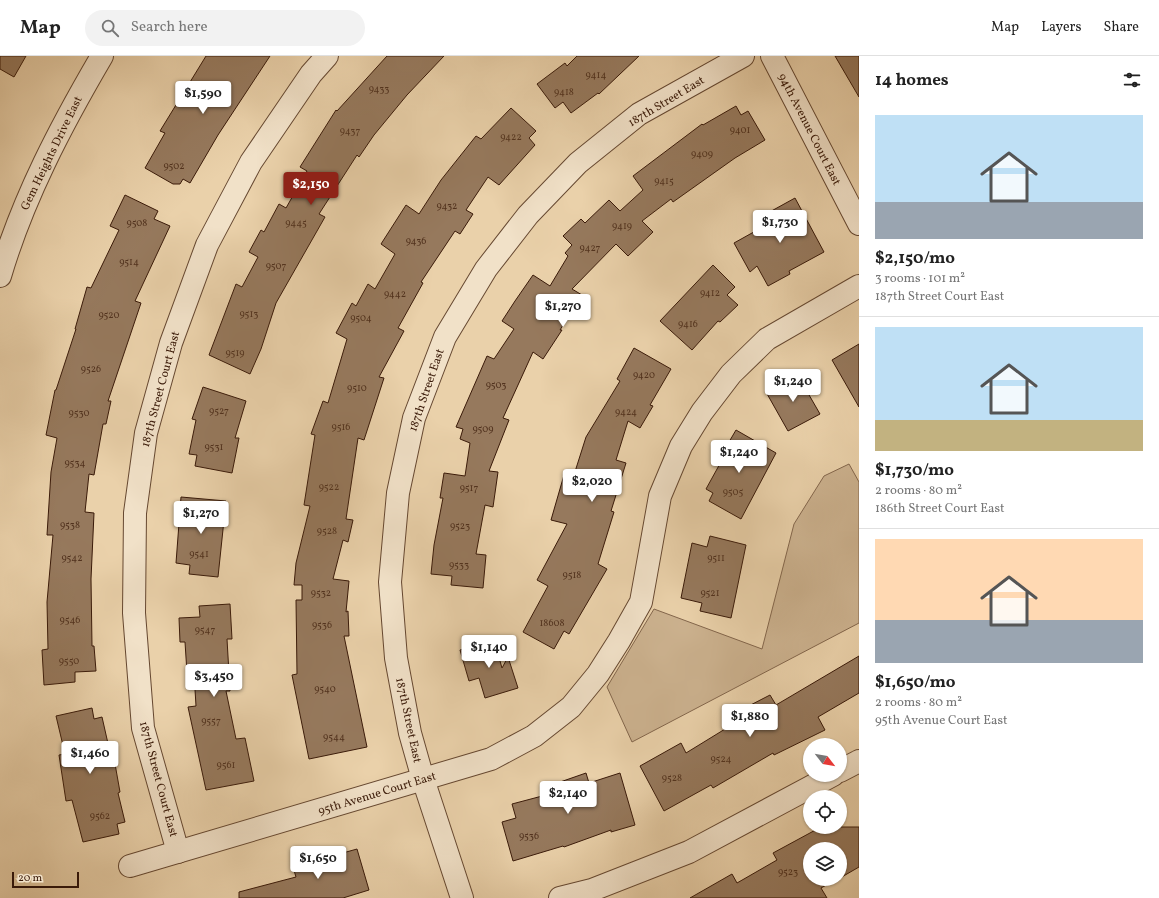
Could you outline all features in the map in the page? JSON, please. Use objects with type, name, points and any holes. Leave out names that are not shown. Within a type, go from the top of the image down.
[{"type":"street","name":"Gem Heights Drive East","points":[[0,276],[28,196],[74,103],[102,56]]},
{"type":"street","name":"187th Street Court East","points":[[178,852],[143,728],[134,613],[135,513],[146,433],[171,343],[207,245],[251,162],[311,74],[327,56]]},
{"type":"street","name":"187th Street East","points":[[462,898],[423,779],[410,733],[396,658],[390,582],[398,493],[414,418],[445,337],[486,269],[528,215],[578,163],[639,114],[743,56]]},
{"type":"street","name":"94th Avenue Court East","points":[[772,56],[859,224]]},
{"type":"street","name":"95th Avenue Court East","points":[[130,866],[491,759],[534,736],[571,707],[598,674],[620,641],[641,602],[660,496],[681,446],[702,412],[731,374],[767,339],[859,286]]},
{"type":"street","points":[[847,767],[859,761]]},
{"type":"street","points":[[560,898],[593,894],[689,852],[820,782]]},
{"type":"shaded area","points":[[849,464],[859,482],[859,623],[632,742],[607,687],[654,609],[762,649],[794,524],[824,476]]},
{"type":"building","points":[[0,56],[26,56],[14,77],[0,69]]},
{"type":"building","points":[[206,56],[270,56],[218,135],[190,183],[183,179],[180,184],[173,184],[145,168],[165,133],[160,131]]},
{"type":"building","points":[[387,56],[444,56],[407,95],[374,135],[359,157],[357,155],[319,214],[325,217],[276,303],[261,349],[250,374],[209,355],[236,284],[242,287],[258,257],[249,252],[261,230],[264,232],[279,204],[286,208],[307,171],[300,167],[336,110],[337,111]]},
{"type":"building","points":[[577,56],[639,56],[599,94],[598,93],[571,113],[563,102],[555,108],[537,84],[565,63],[567,66]]},
{"type":"building","points":[[835,56],[859,56],[859,97]]},
{"type":"building","points":[[736,106],[741,115],[748,111],[765,140],[735,158],[673,202],[671,199],[642,221],[653,232],[628,256],[616,244],[572,289],[582,295],[543,359],[533,352],[503,418],[509,420],[489,471],[498,472],[493,507],[485,505],[476,554],[486,555],[483,588],[451,585],[452,576],[431,574],[434,545],[443,498],[440,498],[444,473],[465,476],[470,443],[460,439],[463,429],[456,427],[487,356],[494,359],[514,329],[502,321],[515,301],[533,275],[550,286],[568,256],[565,253],[572,245],[563,236],[581,219],[585,223],[609,200],[620,211],[643,190],[633,176],[702,124],[703,125]]},
{"type":"building","points":[[511,108],[536,131],[529,138],[535,145],[499,185],[488,177],[466,210],[473,214],[460,234],[455,231],[421,282],[423,283],[398,328],[404,331],[379,377],[384,378],[364,440],[358,438],[346,519],[353,520],[348,542],[343,540],[333,579],[349,581],[346,612],[348,611],[349,636],[344,636],[367,747],[309,759],[292,675],[297,674],[296,600],[302,600],[302,585],[294,585],[296,563],[310,506],[304,505],[315,435],[311,434],[323,401],[328,403],[347,339],[336,333],[352,303],[356,306],[368,284],[375,289],[395,254],[381,244],[406,205],[419,214],[441,180],[476,136],[481,139]]},
{"type":"building","points":[[125,195],[158,211],[154,219],[170,226],[135,301],[141,303],[108,401],[111,401],[106,424],[103,424],[94,475],[89,474],[85,512],[94,513],[91,579],[92,646],[94,646],[96,671],[75,672],[75,682],[44,685],[42,650],[48,649],[47,602],[53,535],[47,535],[51,472],[57,438],[46,435],[55,390],[76,329],[87,287],[91,288],[119,230],[110,226]]},
{"type":"building","points":[[795,198],[824,252],[789,271],[790,274],[768,286],[757,266],[750,272],[734,243],[770,223],[766,214]]},
{"type":"building","points":[[713,265],[735,287],[727,295],[738,305],[720,322],[718,321],[692,350],[660,321]]},
{"type":"building","points":[[859,344],[859,407],[832,360]]},
{"type":"building","points":[[634,348],[671,369],[650,405],[653,406],[640,428],[628,421],[616,460],[626,463],[611,511],[614,512],[598,564],[607,569],[569,634],[564,631],[554,649],[523,632],[548,586],[537,580],[567,524],[551,520],[564,475],[573,478],[586,437],[620,381],[617,379]]},
{"type":"building","points":[[797,374],[820,414],[788,431],[766,392]]},
{"type":"building","points":[[203,387],[246,401],[235,438],[239,438],[232,473],[195,466],[197,455],[189,454],[196,420],[192,419]]},
{"type":"building","points":[[736,430],[776,453],[741,519],[709,501],[713,493],[706,489],[722,460],[719,459]]},
{"type":"building","points":[[181,497],[226,501],[218,577],[189,574],[190,565],[176,563]]},
{"type":"building","points":[[710,536],[746,545],[731,618],[700,611],[702,603],[681,598],[692,543],[707,547]]},
{"type":"building","points":[[230,604],[232,639],[227,639],[230,691],[226,691],[236,739],[245,738],[254,781],[206,790],[188,707],[196,706],[194,673],[187,673],[185,642],[180,642],[179,618],[200,617],[199,606]]},
{"type":"building","points":[[494,640],[502,668],[508,657],[518,688],[485,698],[479,678],[469,681],[460,650]]},
{"type":"building","points":[[859,656],[859,693],[818,717],[825,730],[809,738],[803,738],[803,741],[774,755],[773,753],[713,788],[711,785],[664,811],[640,766],[681,743],[686,753],[743,718],[739,711],[770,695],[776,705]]},
{"type":"building","points":[[92,708],[94,719],[102,717],[109,748],[112,747],[120,792],[118,793],[125,822],[117,824],[119,834],[83,842],[72,800],[66,801],[59,755],[65,754],[56,716]]},
{"type":"building","points":[[586,773],[589,783],[620,773],[635,825],[611,832],[611,830],[564,847],[563,846],[513,861],[502,822],[516,818],[512,804],[546,795],[543,788]]},
{"type":"building","points":[[847,827],[859,827],[859,867],[847,874],[847,842],[803,842],[803,886],[825,886],[821,888],[827,898],[690,898],[732,874],[737,883],[777,860],[773,853],[808,834],[847,834]]},
{"type":"building","points":[[357,849],[369,890],[343,898],[239,898],[239,892],[296,877],[293,867]]}]
